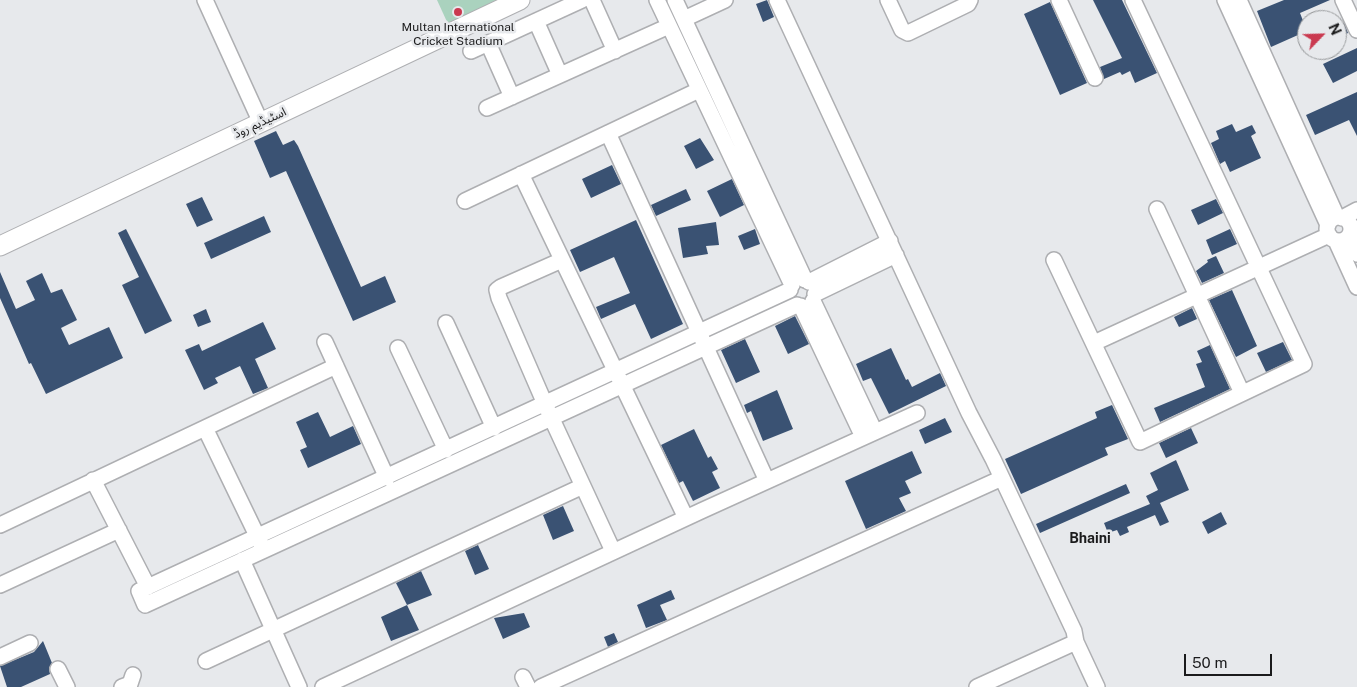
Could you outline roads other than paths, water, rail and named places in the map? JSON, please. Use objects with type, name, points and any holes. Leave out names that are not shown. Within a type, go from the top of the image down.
[{"type":"main road","name":"اسٹیڈیم روڈ","points":[[0,246],[520,0]]},
{"type":"street","points":[[205,0],[261,123]]},
{"type":"street","points":[[471,51],[582,0]]},
{"type":"street","points":[[592,0],[615,50]]},
{"type":"street","points":[[656,0],[699,90],[803,293]]},
{"type":"street","points":[[675,0],[803,293],[868,435]]},
{"type":"street","points":[[684,19],[725,0]]},
{"type":"street","points":[[777,0],[1074,631],[1076,642],[1097,687]]},
{"type":"street","points":[[888,0],[902,30],[908,33],[968,4],[970,0]]},
{"type":"street","points":[[1059,0],[1095,78]]},
{"type":"street","points":[[1054,260],[1140,442],[1304,364],[1133,0]]},
{"type":"street","points":[[1225,0],[1341,228],[1357,254]]},
{"type":"street","points":[[1239,0],[1341,228],[1357,288]]},
{"type":"street","points":[[1343,0],[1357,30]]},
{"type":"street","points":[[536,21],[560,75]]},
{"type":"street","points":[[487,108],[669,26]]},
{"type":"street","points":[[488,43],[512,97]]},
{"type":"street","points":[[465,201],[699,90]]},
{"type":"street","points":[[608,133],[767,481]]},
{"type":"street","points":[[521,174],[686,518]]},
{"type":"street","points":[[1157,209],[1242,394]]},
{"type":"street","points":[[1094,343],[1341,228],[1357,210]]},
{"type":"street","points":[[548,411],[494,428],[387,478],[261,544],[242,560],[145,605],[139,591],[261,544],[548,411],[619,378],[706,346],[803,293],[893,248]]},
{"type":"street","points":[[562,260],[497,290],[548,411],[613,551]]},
{"type":"street","points":[[619,378],[699,332],[803,293]]},
{"type":"street","points":[[446,323],[494,428]]},
{"type":"street","points":[[325,342],[387,478]]},
{"type":"street","points":[[398,348],[446,450]]},
{"type":"street","points":[[0,524],[336,366]]},
{"type":"street","points":[[323,687],[613,551],[917,413]]},
{"type":"street","points":[[205,428],[261,544]]},
{"type":"street","points":[[541,687],[1002,478]]},
{"type":"street","points":[[93,480],[148,587]]},
{"type":"street","points":[[206,661],[583,486]]},
{"type":"street","points":[[0,585],[119,530]]},
{"type":"street","points":[[242,560],[299,687]]},
{"type":"street","points":[[977,687],[1076,642]]},
{"type":"street","points":[[0,657],[30,643]]},
{"type":"street","points":[[58,669],[67,687]]},
{"type":"street","points":[[122,687],[130,684],[133,675]]},
{"type":"place","name":"Multan International Cricket Stadium","points":[[458,12]]},
{"type":"district","name":"Bhaini","points":[[1090,539]]}]
